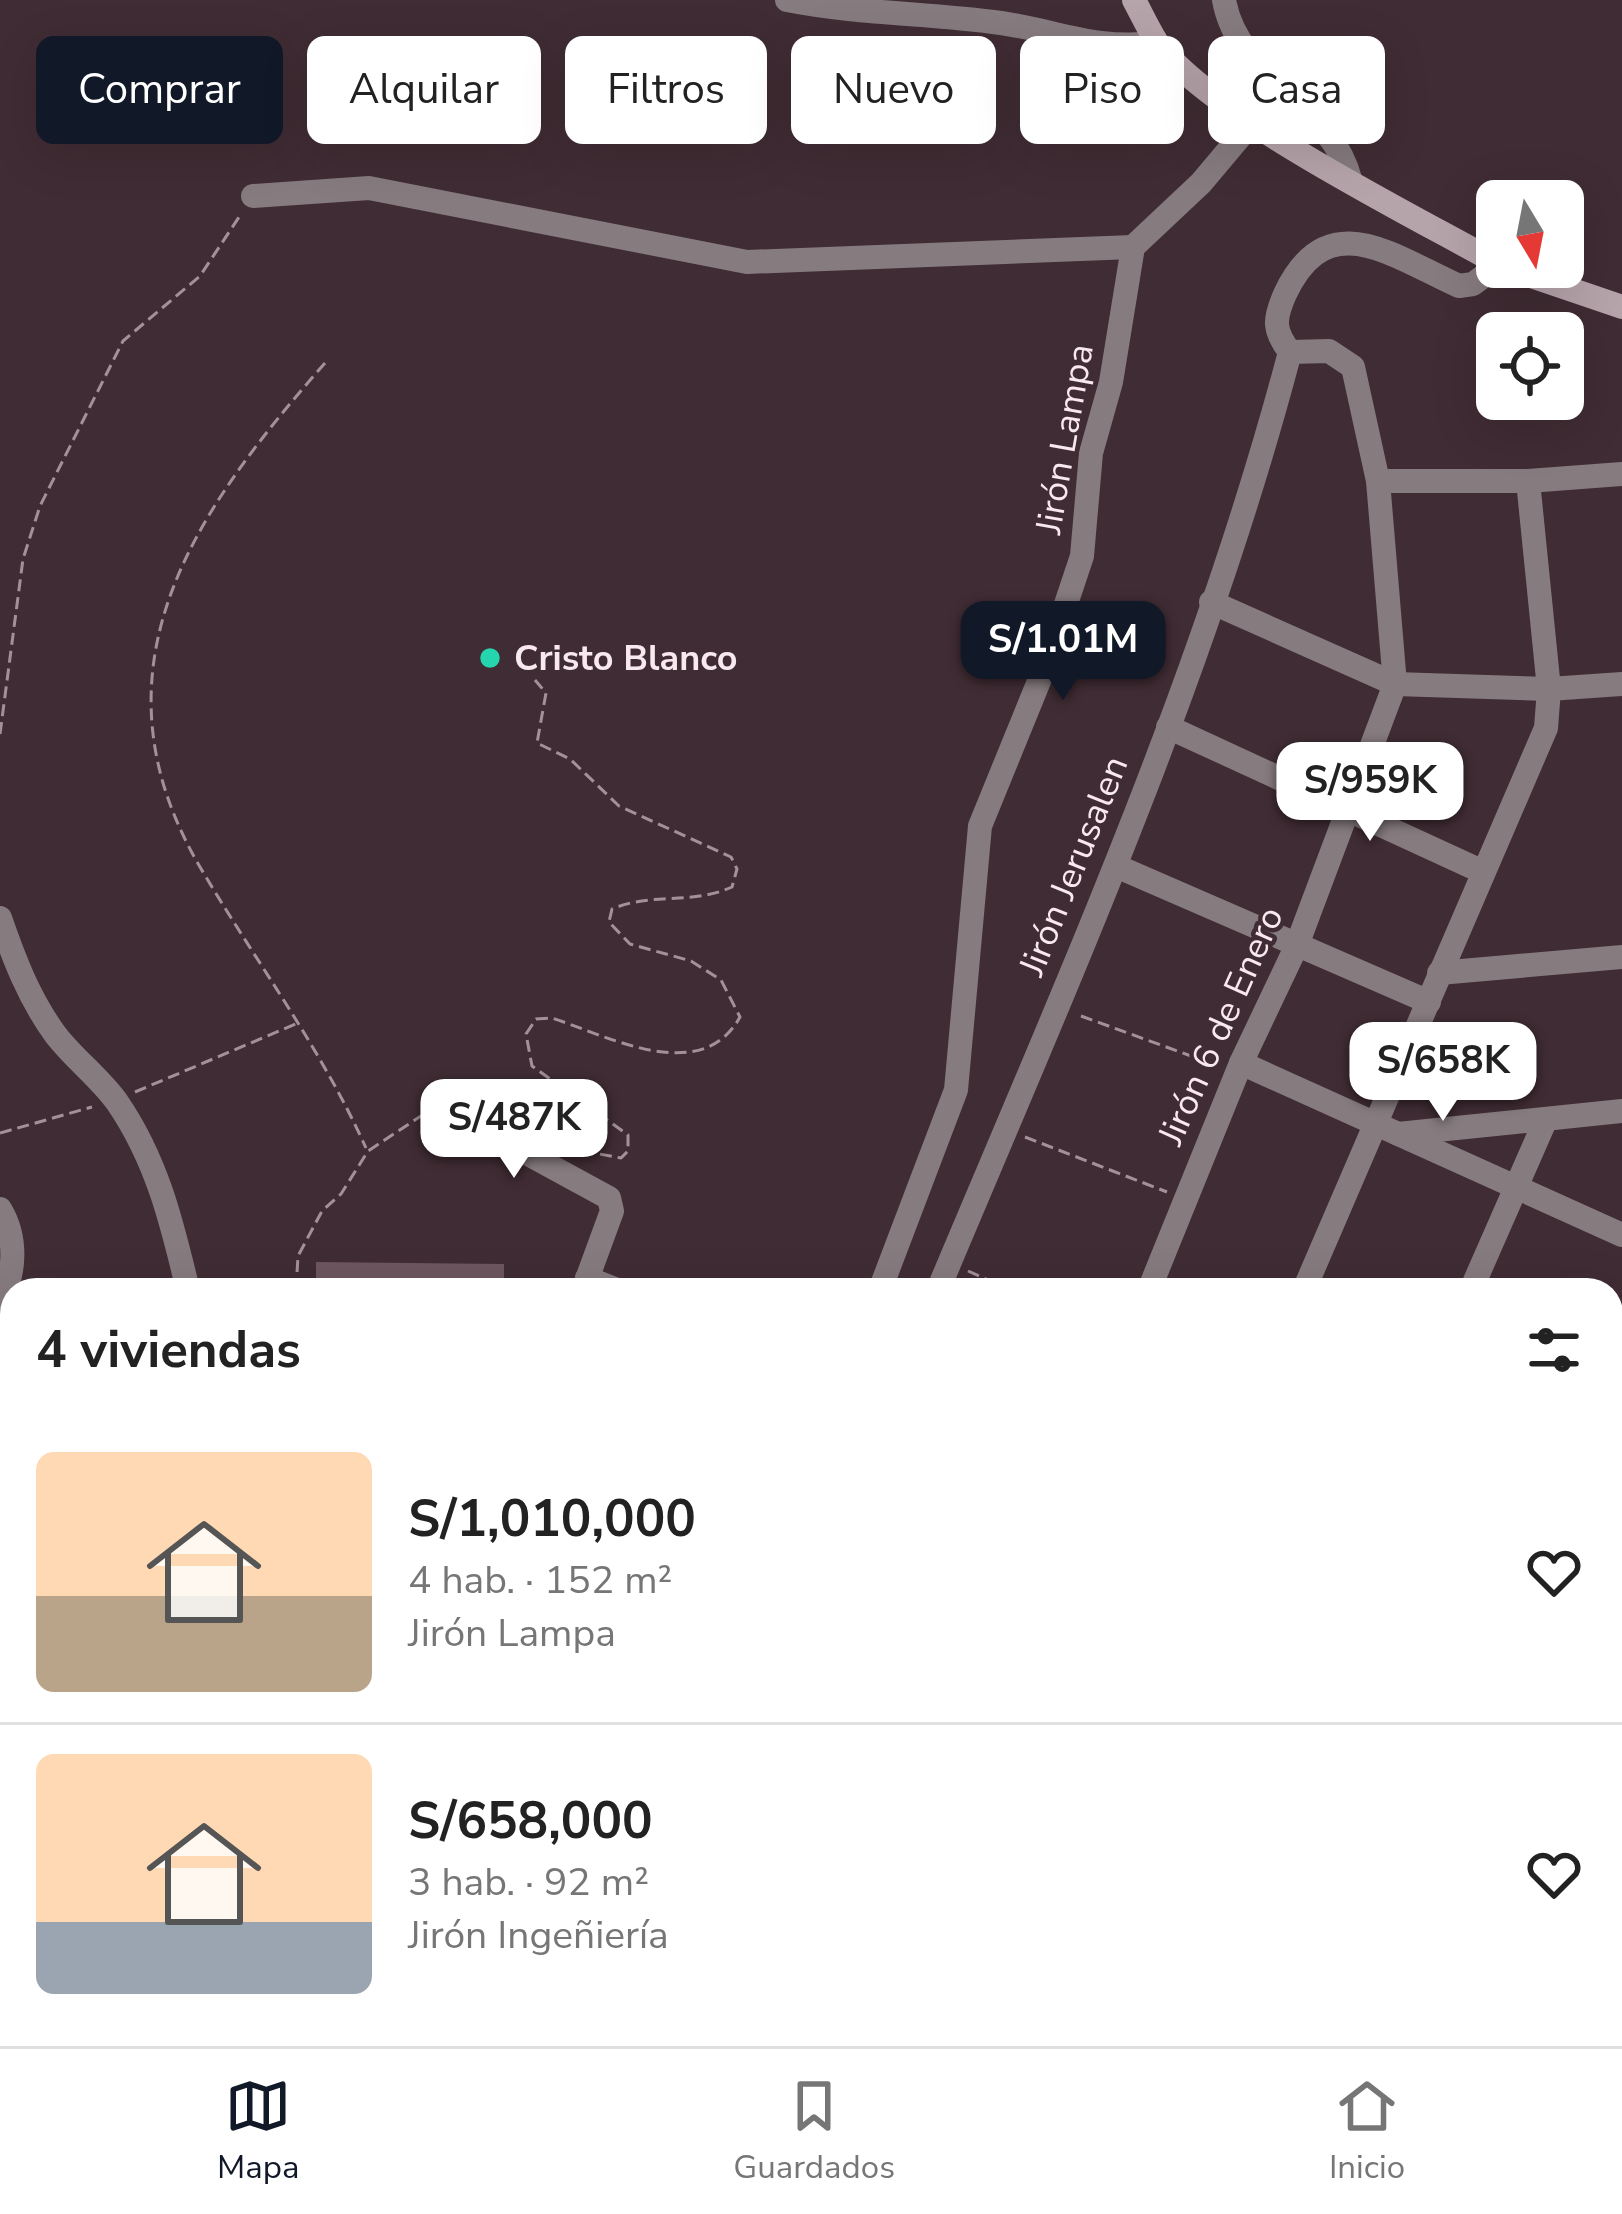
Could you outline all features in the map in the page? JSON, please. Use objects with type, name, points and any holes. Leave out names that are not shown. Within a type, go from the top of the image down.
[{"type":"main road","points":[[1134,0],[1153,36]]},
{"type":"main road","points":[[1184,69],[1208,88]]},
{"type":"main road","points":[[1293,144],[1476,252]]},
{"type":"main road","points":[[1565,288],[1622,307]]},
{"type":"street","points":[[787,0],[848,12],[996,22],[1051,36]]},
{"type":"street","points":[[1224,0],[1240,45],[1335,142],[1350,179]]},
{"type":"street","points":[[253,196],[331,186],[369,188],[747,262],[1133,247],[1201,183],[1234,144]]},
{"type":"street","name":"Jirón Jerusalen","points":[[943,1278],[1116,866],[1168,727],[1266,445],[1290,352],[1278,337],[1276,315],[1306,257],[1324,245],[1368,245],[1466,286],[1476,280]]},
{"type":"street","name":"Jirón Lampa","points":[[885,1278],[956,1090],[980,826],[1046,664],[1082,556],[1091,453],[1111,382],[1133,247]]},
{"type":"street","name":"Jirón 6 de Enero","points":[[1154,1278],[1239,1068],[1297,945],[1395,684],[1378,481],[1354,367],[1329,351],[1290,352]]},
{"type":"street","points":[[1378,481],[1528,481],[1622,474]]},
{"type":"street","points":[[1310,1278],[1383,1131],[1438,973],[1546,728],[1550,689],[1528,481]]},
{"type":"street","points":[[1211,602],[1395,684],[1550,689],[1622,684]]},
{"type":"street","points":[[1168,727],[1481,871]]},
{"type":"street","points":[[1116,866],[1429,1002]]},
{"type":"street","points":[[0,917],[19,974],[56,1034],[116,1100],[166,1197],[185,1278]]},
{"type":"street","points":[[1438,973],[1622,957]]},
{"type":"street","points":[[1239,1068],[1622,1235]]},
{"type":"street","points":[[1383,1131],[1622,1112]]},
{"type":"street","points":[[508,1116],[519,1149],[609,1198],[611,1211],[587,1278]]},
{"type":"street","points":[[1477,1278],[1546,1120]]},
{"type":"street","points":[[0,1209],[13,1251],[10,1278]]},
{"type":"path","points":[[0,734],[22,559],[40,506],[123,341],[200,276],[253,196]]},
{"type":"path","points":[[325,363],[244,455],[217,496],[170,593],[157,630],[154,669],[166,796],[198,864],[333,1074],[368,1151]]},
{"type":"path","points":[[297,1278],[298,1256],[322,1211],[341,1194],[368,1151],[421,1116],[455,1110],[508,1116],[572,1149],[621,1158],[628,1150],[628,1135],[616,1122],[532,1066],[526,1034],[536,1019],[567,1023],[653,1054],[698,1049],[729,1036],[740,1017],[721,980],[691,961],[629,944],[609,922],[612,909],[626,903],[659,897],[700,901],[732,887],[737,869],[731,857],[619,806],[570,759],[537,743],[546,693],[535,680]]},
{"type":"path","points":[[1057,1008],[1239,1068]]},
{"type":"path","points":[[0,1133],[116,1100],[299,1022]]},
{"type":"path","points":[[1006,1130],[1186,1199]]},
{"type":"path","points":[[950,1262],[984,1278]]},
{"type":"building","points":[[316,1262],[504,1264],[504,1278],[316,1278]]},
{"type":"place","name":"Cristo Blanco","points":[[490,658]]}]
